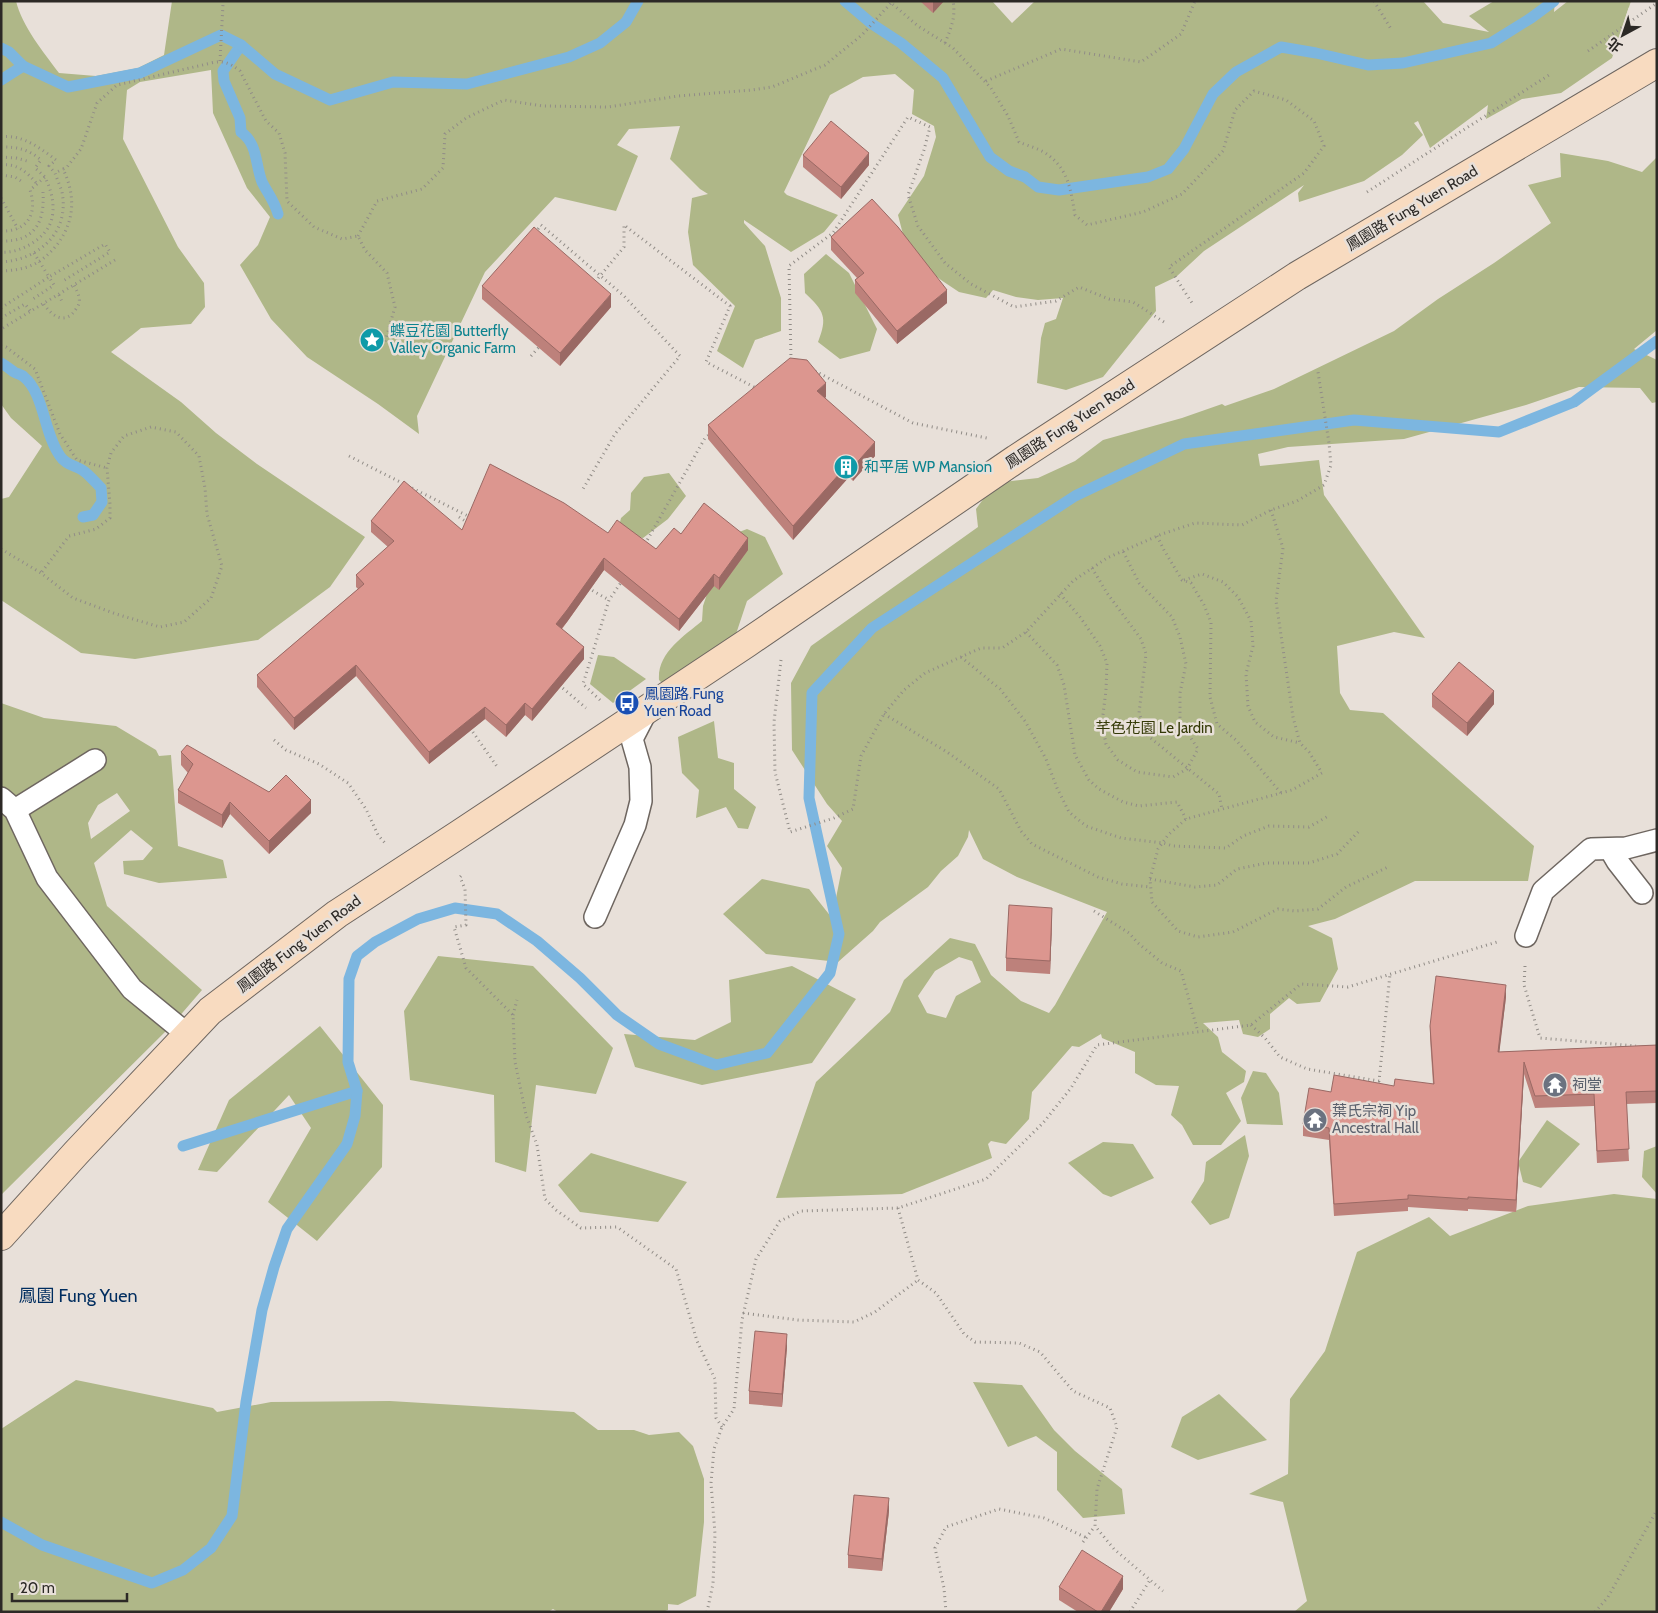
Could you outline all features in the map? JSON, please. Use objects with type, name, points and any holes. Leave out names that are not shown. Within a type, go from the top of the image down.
[{"type":"street","name":"鳳園路 Fung Yuen Road","points":[[1,1236],[210,1011],[330,919],[747,644],[1016,459],[1297,276],[1657,64]]},
{"type":"lane","points":[[595,917],[635,826],[641,801],[640,767],[632,738],[637,716]]},
{"type":"lane","points":[[95,760],[8,804],[47,878],[132,989],[187,1034]]},
{"type":"lane","points":[[1526,936],[1542,891],[1591,849],[1626,848],[1657,840]]},
{"type":"lane","points":[[1610,849],[1642,893]]},
{"type":"path","points":[[945,43],[953,25],[955,13],[953,1]]},
{"type":"path","points":[[986,82],[1061,50],[1141,62],[1181,34],[1195,1]]},
{"type":"path","points":[[1374,1],[1391,29]]},
{"type":"path","points":[[358,236],[377,201],[422,189],[443,168],[445,134],[466,118],[504,100],[543,106],[608,107],[678,96],[772,87],[825,65],[862,34],[890,2],[918,26],[954,48],[992,88],[1008,116],[1019,142],[1047,154],[1062,168],[1071,189],[1075,215],[1087,225],[1143,212],[1182,194],[1223,151],[1235,110],[1254,91],[1286,100],[1314,121],[1324,146],[1304,173],[1169,267],[1193,304]]},
{"type":"path","points":[[1588,50],[1657,3]]},
{"type":"path","points":[[220,61],[223,4]]},
{"type":"path","points":[[54,173],[67,167],[81,149],[97,103],[117,85],[225,61],[240,71],[266,121],[279,133],[285,153],[288,201],[314,227],[342,239],[358,236]]},
{"type":"path","points":[[791,368],[789,266],[833,233],[908,117],[930,127],[908,195],[918,226],[945,263],[964,278],[1014,307],[1056,301],[1079,287],[1109,299],[1133,302],[1165,322]]},
{"type":"path","points":[[1,137],[7,136],[35,144],[56,160],[49,166],[62,190],[63,202],[57,230],[47,244],[22,260],[1,262]]},
{"type":"path","points":[[1,147],[23,148],[41,160],[35,168],[45,177],[52,193],[52,220],[34,243],[17,251],[1,252]]},
{"type":"path","points":[[1,157],[27,161]]},
{"type":"path","points":[[1,165],[9,164],[20,168],[37,184]]},
{"type":"path","points":[[1,271],[15,270],[40,262],[62,238],[70,221],[72,210],[72,194],[63,169]]},
{"type":"path","points":[[1,175],[15,176],[24,183]]},
{"type":"path","points":[[1,231],[18,230],[27,222],[33,211],[33,200],[30,190],[45,177]]},
{"type":"path","points":[[1,241],[15,241],[28,235],[38,224],[43,213],[42,192]]},
{"type":"path","points":[[1,198],[18,230]]},
{"type":"path","points":[[530,238],[542,225],[624,296],[680,356],[615,434],[583,489]]},
{"type":"path","points":[[589,289],[624,247],[624,225],[730,306],[706,362],[763,391]]},
{"type":"path","points":[[358,236],[365,250],[386,273],[395,307],[384,345]]},
{"type":"path","points":[[1,308],[105,244],[110,252],[63,281]]},
{"type":"path","points":[[33,299],[54,285],[34,253]]},
{"type":"path","points":[[4,328],[115,260]]},
{"type":"path","points":[[44,304],[48,311],[54,315],[62,318],[72,315],[79,306],[79,297],[74,285]]},
{"type":"path","points":[[58,295],[63,304]]},
{"type":"path","points":[[1,318],[25,304],[31,312]]},
{"type":"path","points":[[531,356],[544,341]]},
{"type":"path","points":[[1,346],[6,347],[35,369],[60,434],[77,460],[107,468]]},
{"type":"path","points":[[808,367],[913,423],[1001,440],[1016,459]]},
{"type":"path","points":[[782,654],[774,722],[775,772],[790,832],[834,818],[853,809],[862,756],[884,714],[904,690],[925,673],[981,648],[1002,648],[1026,632],[1073,581],[1107,558],[1157,536],[1195,523],[1242,525],[1271,510],[1297,501],[1324,485],[1331,465],[1318,372]]},
{"type":"path","points":[[1,549],[41,574],[74,598],[116,614],[160,627],[184,622],[211,598],[222,566],[207,514],[205,488],[198,456],[176,432],[151,427],[124,436],[111,453],[107,468],[110,518],[96,529],[69,536],[41,574]]},
{"type":"path","points":[[643,548],[705,438],[712,432]]},
{"type":"path","points":[[349,456],[481,522]]},
{"type":"path","points":[[1271,510],[1283,548],[1276,601],[1293,716],[1300,743],[1309,752],[1322,773],[1292,790],[1186,819],[1158,849],[1150,879],[1152,902],[1178,931],[1198,937],[1233,932],[1278,910],[1318,909],[1346,888],[1388,867]]},
{"type":"path","points":[[459,517],[475,528]]},
{"type":"path","points":[[1157,536],[1182,580],[1191,583],[1204,605],[1211,622],[1210,697],[1217,724],[1236,740],[1281,793]]},
{"type":"path","points":[[1060,594],[1080,617],[1104,655],[1106,663],[1106,690],[1102,723],[1106,744],[1118,760],[1137,772],[1173,777],[1187,769],[1198,749],[1180,721],[1180,694],[1186,664],[1180,637],[1172,617],[1139,583],[1123,551]]},
{"type":"path","points":[[1092,568],[1107,593],[1141,639],[1146,654],[1138,714],[1147,735],[1219,794],[1222,809]]},
{"type":"path","points":[[1182,580],[1202,574],[1223,582],[1238,597],[1251,621],[1253,646],[1246,674],[1248,706],[1255,722],[1274,737],[1300,743]]},
{"type":"path","points":[[624,579],[609,600],[583,684],[637,716]]},
{"type":"path","points":[[582,584],[609,600]]},
{"type":"path","points":[[1026,632],[1057,665],[1064,685],[1075,755],[1089,780],[1098,789],[1123,802],[1139,806],[1177,802],[1186,819]]},
{"type":"path","points":[[961,657],[1000,689],[1025,721],[1046,760],[1069,812],[1086,826],[1121,838],[1173,846],[1226,848],[1243,836],[1269,826],[1309,827],[1330,815]]},
{"type":"path","points":[[554,681],[589,711]]},
{"type":"path","points":[[884,714],[947,752],[999,789],[1021,831],[1032,844],[1098,877],[1122,884],[1150,887]]},
{"type":"path","points":[[466,722],[499,769]]},
{"type":"path","points":[[274,740],[286,750],[319,764],[348,784],[366,809],[378,835],[405,870]]},
{"type":"path","points":[[1150,879],[1196,888],[1217,885],[1238,869],[1267,863],[1309,863],[1337,854],[1360,830]]},
{"type":"path","points":[[465,889],[466,926],[454,927],[466,968],[513,1015]]},
{"type":"path","points":[[1094,910],[1129,933],[1162,963],[1181,971],[1198,1032]]},
{"type":"path","points":[[707,1612],[713,1584],[715,1534],[711,1483],[714,1449],[722,1427],[734,1409],[743,1313],[756,1259],[780,1221],[801,1211],[898,1208],[986,1179],[1043,1123],[1071,1088],[1097,1045],[1251,1025],[1300,984],[1348,987],[1513,938],[1526,936],[1524,985],[1540,1038],[1637,1046]]},
{"type":"path","points":[[1251,1025],[1265,1038],[1280,1057],[1307,1069],[1379,1081],[1390,974]]},
{"type":"path","points":[[517,1000],[513,1015],[514,1062],[526,1115],[536,1145],[545,1199],[556,1210],[581,1228],[618,1227],[676,1269],[696,1341],[715,1379],[716,1418],[722,1427]]},
{"type":"path","points":[[898,1208],[918,1280],[936,1293],[964,1334],[975,1342],[1019,1343],[1040,1352],[1073,1390],[1110,1408],[1117,1426],[1097,1489],[1095,1526],[1084,1542]]},
{"type":"path","points":[[743,1313],[798,1320],[854,1322],[875,1312],[918,1280]]},
{"type":"path","points":[[946,1612],[944,1588],[935,1548],[946,1527],[999,1509],[1044,1518],[1087,1538]]},
{"type":"path","points":[[1595,1612],[1608,1597],[1657,1510]]},
{"type":"path","points":[[1095,1526],[1114,1549],[1163,1591]]},
{"type":"path","points":[[1130,1612],[1150,1580]]},
{"type":"green space","name":"蝶豆花園 Butterfly Valley Organic Farm","points":[[1,1],[16,1],[28,29],[59,73],[96,76],[138,68],[164,55],[172,1],[992,1],[1012,23],[1035,1],[1423,1],[1443,23],[1489,32],[1469,16],[1494,1],[1555,1],[1554,12],[1568,1],[1631,1],[1612,58],[1561,93],[1522,99],[1486,119],[1488,105],[1430,148],[1418,121],[1414,123],[1423,135],[1402,155],[1364,181],[1299,202],[1298,193],[1304,185],[1204,251],[1176,277],[1155,287],[1156,311],[1103,377],[1066,390],[1037,383],[1041,338],[1045,323],[1056,319],[1063,298],[1038,300],[1016,297],[993,290],[986,298],[959,292],[925,267],[905,242],[898,215],[924,176],[936,137],[934,126],[912,114],[914,90],[895,74],[863,77],[830,95],[784,192],[787,195],[838,215],[824,232],[791,252],[744,220],[744,223],[765,246],[781,298],[781,331],[755,340],[743,368],[717,351],[735,306],[693,265],[688,232],[692,198],[708,194],[700,189],[670,159],[680,126],[629,129],[617,145],[638,156],[616,211],[555,197],[485,272],[417,416],[419,434],[307,357],[271,319],[240,265],[258,245],[270,217],[247,188],[213,113],[211,70],[140,82],[127,90],[123,139],[178,247],[204,283],[205,307],[191,324],[141,328],[111,352],[181,402],[216,433],[257,464],[365,537],[330,587],[258,640],[135,659],[81,653],[1,600],[1,499],[9,497],[42,446],[11,418],[1,404]]},
{"type":"green space","name":"芊色花園 Le Jardin","points":[[1560,153],[1608,161],[1642,172],[1657,157],[1657,330],[1634,349],[1657,360],[1657,402],[1652,403],[1640,388],[1579,387],[1526,405],[1404,439],[1288,447],[1258,454],[1260,466],[1319,460],[1324,495],[1425,638],[1394,632],[1337,646],[1340,693],[1350,710],[1383,713],[1534,846],[1528,881],[1415,881],[1335,919],[1308,926],[1332,938],[1338,969],[1320,1002],[1297,1004],[1289,998],[1270,1014],[1270,1029],[1258,1037],[1243,1034],[1239,1020],[1203,1023],[1218,1037],[1222,1052],[1246,1071],[1244,1082],[1226,1093],[1241,1121],[1221,1145],[1193,1145],[1182,1125],[1171,1115],[1179,1086],[1156,1085],[1135,1073],[1135,1052],[1102,1038],[1101,1034],[1079,1047],[1072,1046],[1032,1092],[1029,1119],[1006,1144],[991,1141],[988,1144],[992,1158],[902,1194],[776,1198],[816,1082],[890,1012],[904,980],[950,938],[975,944],[991,975],[1021,1001],[1049,1013],[1107,912],[1017,877],[983,859],[969,830],[968,837],[958,856],[941,871],[928,887],[880,922],[873,931],[838,962],[766,954],[723,914],[762,879],[809,889],[832,918],[842,868],[827,846],[842,821],[827,804],[792,750],[791,683],[811,646],[978,527],[976,509],[995,483],[1038,478],[1075,461],[1103,440],[1182,418],[1222,404],[1225,406],[1274,389],[1394,331],[1551,223],[1528,185],[1561,177]],"holes":[[[959,957],[972,961],[981,982],[956,996],[946,1018],[927,1013],[918,996],[935,971]]]},
{"type":"green space","points":[[826,254],[849,273],[877,329],[870,351],[840,359],[818,342],[823,326],[822,315],[805,293],[804,274]]},
{"type":"green space","points":[[669,473],[686,496],[668,519],[643,538],[624,534],[619,526],[621,518],[630,510],[631,493],[644,477]]},
{"type":"green space","points":[[747,529],[765,537],[783,574],[747,601],[735,637],[666,687],[659,680],[662,662],[673,646],[702,621],[703,606],[712,579],[716,541]]},
{"type":"green space","points":[[598,655],[614,657],[646,679],[613,703],[590,684]]},
{"type":"green space","points":[[1,703],[44,718],[116,726],[156,750],[159,756],[171,755],[178,846],[223,860],[227,878],[159,883],[124,874],[123,861],[143,860],[153,848],[131,830],[94,863],[107,906],[202,990],[171,1026],[1,1195]],"holes":[[[117,793],[130,811],[91,839],[88,823],[98,805]]]},
{"type":"green space","points":[[714,721],[718,758],[734,763],[734,789],[756,807],[748,829],[738,828],[726,807],[696,818],[699,790],[682,773],[678,737]]},
{"type":"green space","points":[[438,956],[533,966],[613,1048],[596,1094],[536,1085],[526,1172],[495,1162],[494,1095],[410,1080],[404,1011]]},
{"type":"green space","points":[[792,966],[856,999],[812,1063],[702,1085],[635,1067],[624,1034],[695,1040],[731,1022],[729,980]]},
{"type":"green space","points":[[320,1026],[383,1105],[382,1167],[317,1241],[268,1202],[311,1128],[289,1095],[217,1172],[198,1170],[229,1100]]},
{"type":"green space","points":[[1253,1071],[1266,1073],[1279,1093],[1283,1125],[1247,1124],[1241,1098]]},
{"type":"green space","points":[[1547,1120],[1580,1144],[1541,1188],[1523,1182],[1518,1162]]},
{"type":"green space","points":[[1245,1135],[1249,1156],[1229,1218],[1210,1225],[1191,1202],[1204,1181],[1206,1162]]},
{"type":"green space","points":[[1103,1142],[1133,1144],[1154,1178],[1111,1197],[1103,1194],[1068,1163]]},
{"type":"green space","points":[[1657,1146],[1657,1194],[1642,1177],[1644,1151]]},
{"type":"green space","points":[[591,1153],[687,1182],[658,1222],[580,1212],[558,1185]]},
{"type":"green space","points":[[1614,1194],[1657,1199],[1657,1612],[1294,1612],[1307,1601],[1283,1502],[1249,1494],[1288,1474],[1290,1399],[1325,1351],[1357,1252],[1429,1217],[1450,1236],[1528,1206]]},
{"type":"green space","points":[[76,1380],[213,1408],[217,1412],[271,1402],[390,1401],[574,1412],[598,1430],[634,1430],[649,1435],[679,1432],[693,1446],[704,1479],[704,1522],[696,1596],[678,1605],[668,1604],[668,1610],[662,1612],[558,1612],[553,1609],[548,1612],[1,1612],[1,1429]]},
{"type":"green space","points":[[973,1382],[1022,1385],[1054,1430],[1075,1451],[1122,1489],[1125,1514],[1083,1518],[1057,1490],[1057,1452],[1036,1436],[1008,1447]]},
{"type":"green space","points":[[1219,1394],[1267,1440],[1198,1460],[1171,1447],[1182,1417]]},
{"type":"building","points":[[831,121],[869,153],[841,187],[803,155]]},
{"type":"building","points":[[872,199],[898,227],[947,290],[897,331],[855,280],[864,273],[831,237]]},
{"type":"building","points":[[534,227],[611,294],[560,353],[482,286]]},
{"type":"building","points":[[790,358],[807,360],[826,383],[817,391],[875,442],[853,467],[849,463],[793,526],[708,425]]},
{"type":"building","points":[[490,464],[564,503],[608,533],[617,520],[656,549],[674,528],[681,534],[704,503],[748,538],[719,578],[714,574],[679,619],[604,558],[556,624],[584,647],[532,709],[525,703],[506,725],[485,707],[429,752],[356,665],[294,718],[257,675],[364,584],[356,575],[394,541],[371,521],[404,481],[462,530]]},
{"type":"building","points":[[1459,662],[1494,691],[1467,723],[1432,694]]},
{"type":"building","points":[[187,745],[269,792],[286,775],[311,800],[269,841],[230,802],[222,815],[178,790],[193,764],[181,752]]},
{"type":"building","points":[[1009,905],[1052,908],[1050,961],[1006,958]]},
{"type":"building","points":[[1436,976],[1506,985],[1498,1052],[1657,1045],[1657,1091],[1626,1092],[1629,1149],[1597,1151],[1594,1094],[1535,1096],[1524,1062],[1516,1200],[1408,1195],[1408,1199],[1334,1204],[1329,1128],[1303,1124],[1309,1088],[1331,1092],[1334,1075],[1394,1086],[1395,1079],[1434,1084],[1430,1026]]},
{"type":"building","points":[[755,1331],[787,1334],[782,1394],[749,1391]]},
{"type":"building","points":[[854,1495],[889,1498],[882,1559],[848,1555]]},
{"type":"building","points":[[1082,1550],[1123,1576],[1101,1612],[1098,1612],[1059,1587]]},
{"type":"waterway","points":[[1,48],[9,52],[23,66],[68,87],[140,73],[221,35],[241,45],[275,74],[330,100],[393,82],[467,84],[569,57],[600,43],[626,22],[638,1]]},
{"type":"waterway","points":[[845,1],[872,24],[901,43],[943,78],[990,157],[1009,171],[1025,177],[1038,187],[1059,190],[1148,177],[1168,169],[1184,149],[1213,94],[1236,72],[1281,47],[1368,65],[1403,63],[1491,43],[1554,1]]},
{"type":"waterway","points":[[241,45],[223,71],[224,81],[240,118],[241,132],[253,148],[262,182],[278,214]]},
{"type":"waterway","points":[[1,80],[23,66]]},
{"type":"waterway","points":[[1,1522],[42,1545],[152,1583],[183,1570],[211,1548],[232,1516],[246,1402],[262,1310],[274,1267],[287,1229],[347,1144],[355,1116],[357,1091],[348,1062],[349,979],[357,956],[375,942],[418,919],[455,908],[497,914],[537,941],[580,978],[617,1015],[659,1044],[716,1065],[767,1053],[830,973],[839,934],[809,798],[812,693],[872,628],[1075,496],[1184,444],[1354,420],[1499,432],[1574,402],[1657,341]]},
{"type":"waterway","points":[[1,363],[23,376],[31,384],[40,403],[50,437],[62,459],[85,472],[101,488],[102,502],[93,515],[83,517]]},
{"type":"waterway","points":[[183,1146],[357,1091]]},
{"type":"place","name":"蝶豆花園 Butterfly Valley Organic Farm","points":[[372,340]]},
{"type":"place","name":"和平居 WP Mansion","points":[[846,467]]},
{"type":"place","name":"鳳園路 Fung Yuen Road","points":[[627,703]]},
{"type":"place","name":"祠堂","points":[[1555,1085]]},
{"type":"place","name":"葉氏宗祠 Yip Ancestral Hall","points":[[1315,1120]]},
{"type":"district","name":"鳳園 Fung Yuen","points":[[78,1296]]}]
